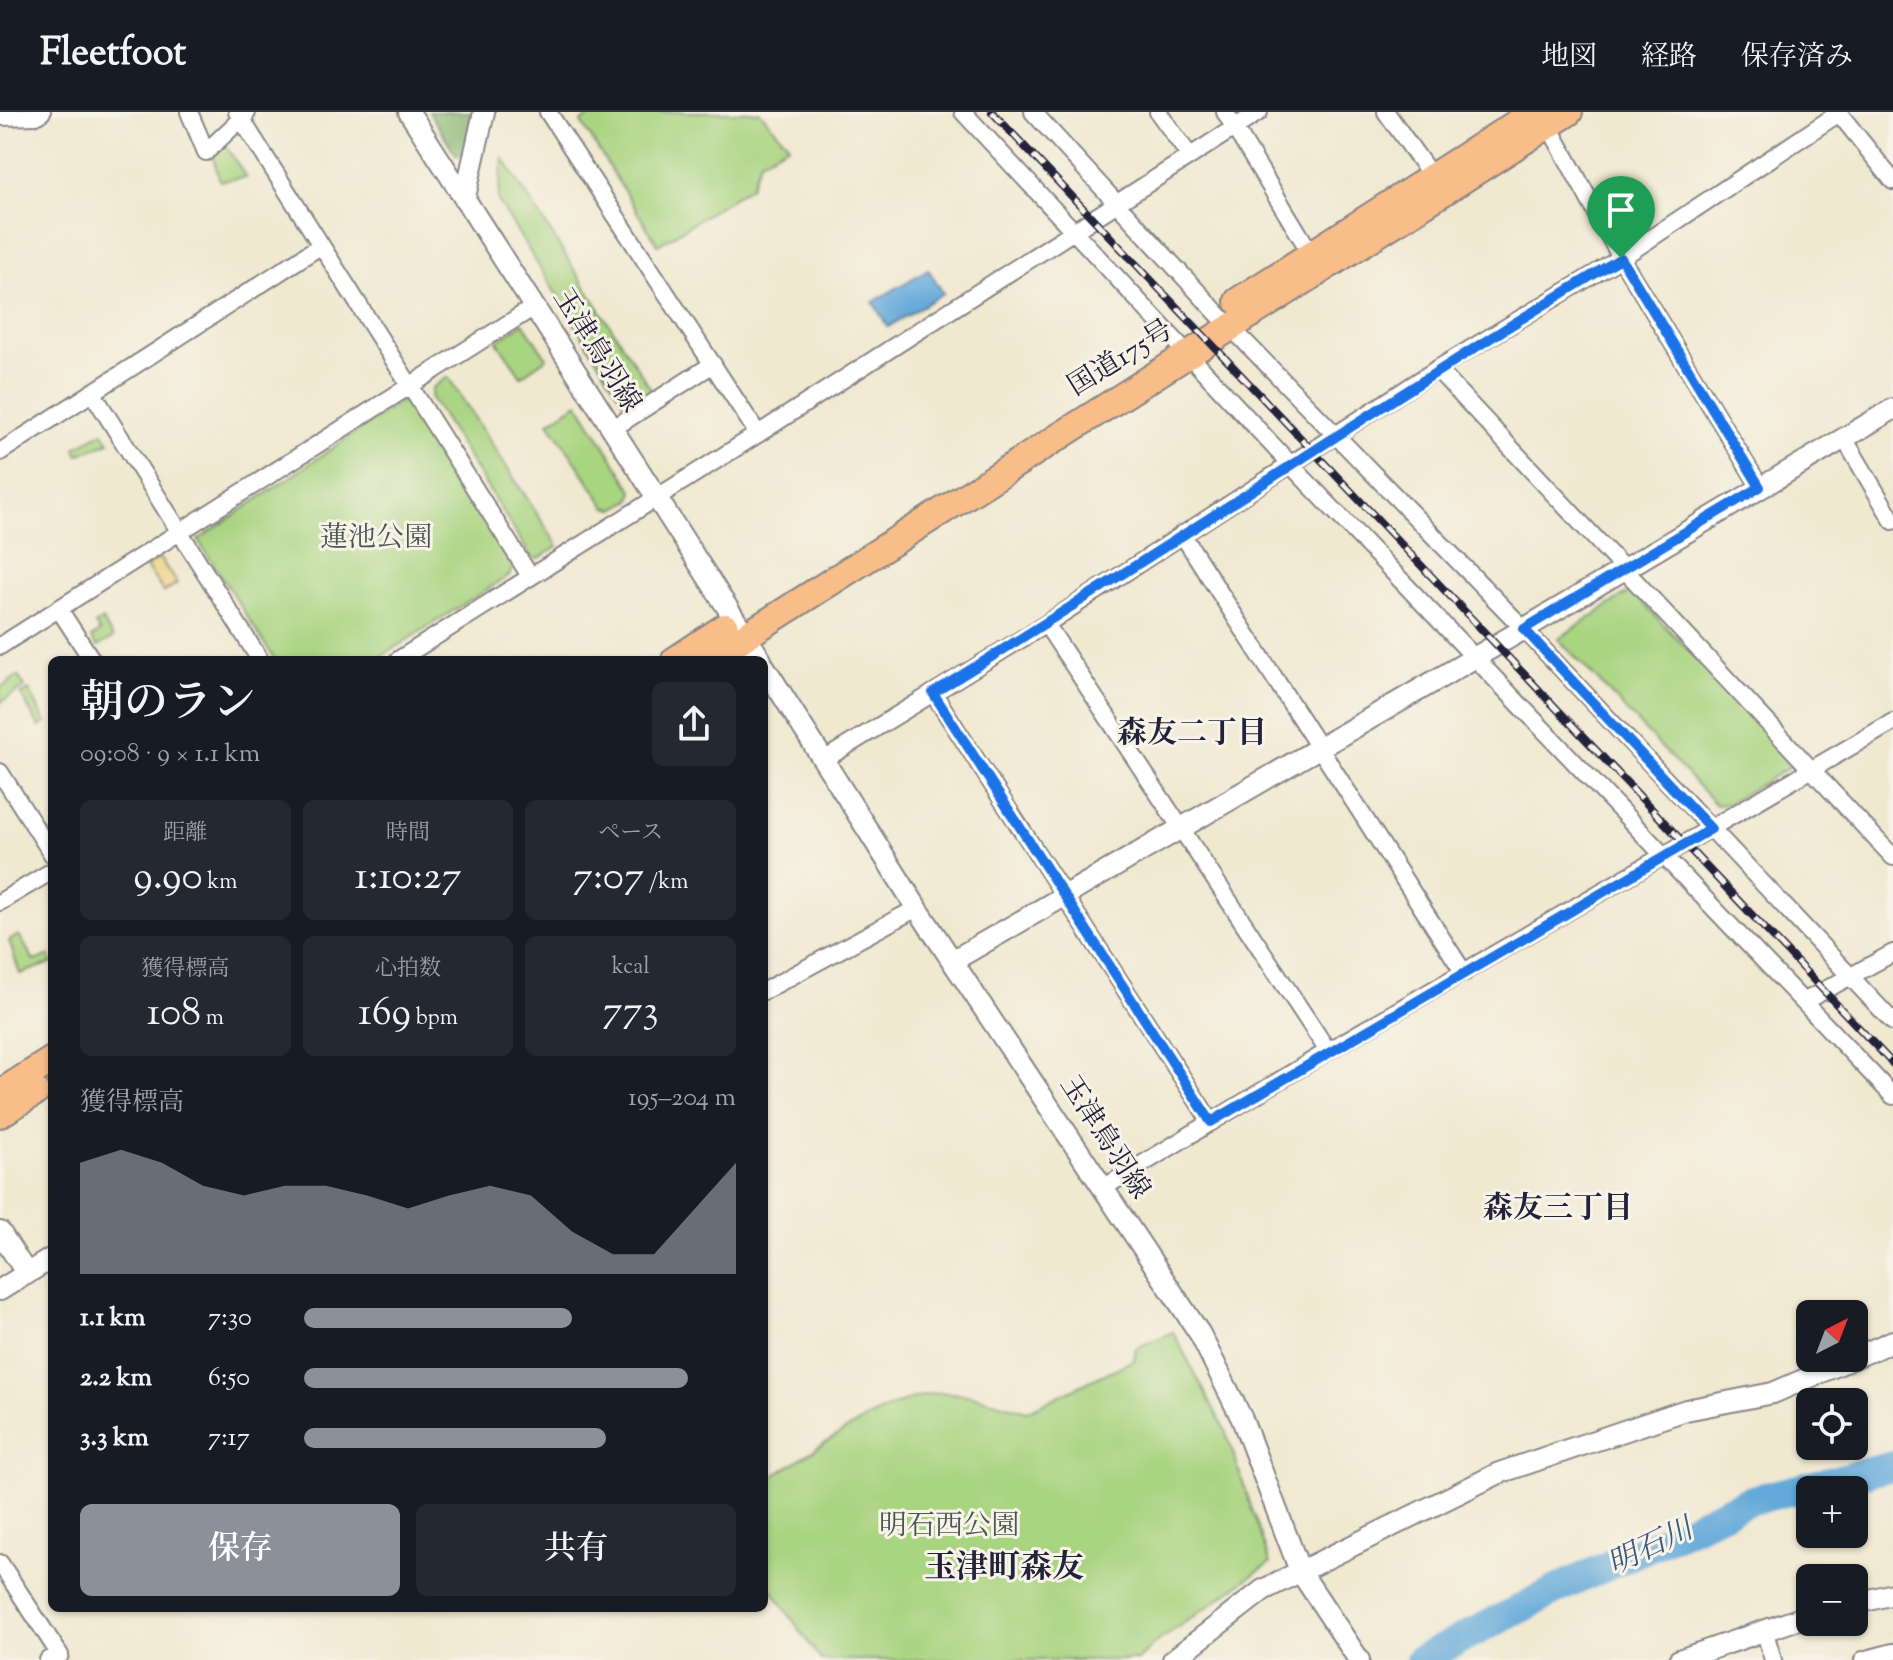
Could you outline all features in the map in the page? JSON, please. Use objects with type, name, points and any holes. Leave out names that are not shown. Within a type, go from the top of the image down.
[{"type":"highway","name":"国道175号","points":[[1316,262],[1432,177],[1548,116]]},
{"type":"highway","name":"国道175号","points":[[683,656],[741,628],[1548,116]]},
{"type":"highway","name":"国道175号","points":[[712,656],[741,628]]},
{"type":"highway","points":[[0,1093],[48,1063]]},
{"type":"highway","points":[[0,1114],[48,1084]]},
{"type":"street","points":[[0,117],[36,116],[42,112]]},
{"type":"street","points":[[189,112],[206,152],[242,114],[320,246],[530,576]]},
{"type":"street","name":"玉津鳥羽線","points":[[409,112],[758,656]]},
{"type":"street","points":[[465,197],[484,112]]},
{"type":"street","points":[[548,112],[758,434]]},
{"type":"street","points":[[963,112],[1290,464],[1893,1096]]},
{"type":"street","points":[[1033,112],[1224,321],[1524,629],[1893,1022]]},
{"type":"street","points":[[1158,112],[1189,155]]},
{"type":"street","points":[[404,656],[1075,231],[1189,155],[1229,119],[1259,112]]},
{"type":"street","points":[[1386,112],[1432,177]]},
{"type":"street","points":[[822,761],[1046,624],[1437,369],[1621,258],[1838,112],[1893,181]]},
{"type":"street","points":[[1548,116],[1621,258],[1760,487]]},
{"type":"street","points":[[1229,119],[1316,262]]},
{"type":"street","points":[[0,452],[320,246]]},
{"type":"street","points":[[0,646],[534,307]]},
{"type":"street","points":[[612,429],[713,364]]},
{"type":"street","points":[[1437,369],[1893,857]]},
{"type":"street","points":[[92,392],[257,656]]},
{"type":"street","points":[[954,960],[1524,629],[1893,409]]},
{"type":"street","points":[[1844,438],[1893,521]]},
{"type":"street","points":[[1182,534],[1464,973]]},
{"type":"street","points":[[59,609],[89,656]]},
{"type":"street","points":[[1046,624],[1328,1051]]},
{"type":"street","name":"玉津鳥羽線","points":[[768,673],[917,908],[1200,1334],[1222,1376],[1300,1571],[1359,1660]]},
{"type":"street","points":[[933,693],[1211,1122]]},
{"type":"street","points":[[1103,1188],[1328,1051],[1893,722]]},
{"type":"street","points":[[0,772],[48,848]]},
{"type":"street","points":[[0,902],[48,873]]},
{"type":"street","points":[[768,989],[917,908]]},
{"type":"street","points":[[1805,1001],[1893,953]]},
{"type":"street","points":[[0,1232],[27,1274]]},
{"type":"street","points":[[0,1290],[48,1261]]},
{"type":"street","points":[[1868,1352],[1893,1341]]},
{"type":"street","points":[[1173,1660],[1263,1590],[1499,1473],[1686,1410],[1773,1393],[1822,1372]]},
{"type":"street","points":[[0,1563],[60,1655],[48,1660]]},
{"type":"street","points":[[1868,1600],[1893,1594]]},
{"type":"street","points":[[1679,1660],[1796,1619]]},
{"type":"street","points":[[1764,1629],[1773,1660]]},
{"type":"street","points":[[1863,1660],[1893,1652]]},
{"type":"green space","points":[[429,112],[472,112],[466,150],[457,156]]},
{"type":"green space","points":[[598,112],[760,112],[789,145],[760,161],[751,186],[658,245],[581,122]]},
{"type":"green space","points":[[224,143],[246,177],[220,181],[213,157]]},
{"type":"green space","points":[[503,158],[652,391],[627,407],[498,201]]},
{"type":"green space","points":[[523,323],[547,358],[521,376],[497,341]]},
{"type":"green space","points":[[448,377],[558,546],[538,559],[531,557],[431,398],[432,388]]},
{"type":"green space","name":"蓮池公園","points":[[401,401],[415,405],[513,562],[510,575],[381,656],[272,656],[198,540]]},
{"type":"green space","points":[[578,403],[633,491],[631,500],[614,509],[606,507],[549,422]]},
{"type":"green space","points":[[103,432],[109,442],[78,455],[75,448]]},
{"type":"green space","points":[[1631,591],[1791,756],[1793,765],[1727,804],[1716,805],[1558,639]]},
{"type":"green space","points":[[102,620],[113,638],[97,647],[91,638],[100,632],[95,625]]},
{"type":"green space","points":[[18,676],[25,687],[0,703],[0,688]]},
{"type":"green space","points":[[29,690],[46,723],[39,727],[21,694]]},
{"type":"green space","points":[[19,935],[34,961],[48,956],[48,964],[20,974],[9,941]]},
{"type":"green space","name":"明石西公園","points":[[1173,1332],[1226,1432],[1270,1563],[1154,1644],[1138,1660],[821,1660],[768,1585],[768,1479],[845,1430],[912,1399],[956,1393],[1027,1411],[1134,1360],[1136,1348]]},
{"type":"sand","points":[[159,558],[177,583],[164,592],[146,567]]},
{"type":"water","points":[[928,269],[943,293],[888,327],[873,302]]},
{"type":"waterway","name":"明石川","points":[[1420,1660],[1566,1585],[1748,1501],[1893,1466]]},
{"type":"railway","points":[[992,112],[1893,1064]]},
{"type":"district","name":"森友二丁目","points":[[1192,734]]},
{"type":"district","name":"森友三丁目","points":[[1558,1209]]},
{"type":"district","name":"玉津町森友","points":[[1004,1569]]},
{"type":"route","points":[[1621,258],[1760,487],[1524,629],[1711,829],[1211,1122],[933,693],[1046,624],[1437,369],[1621,258]]}]
